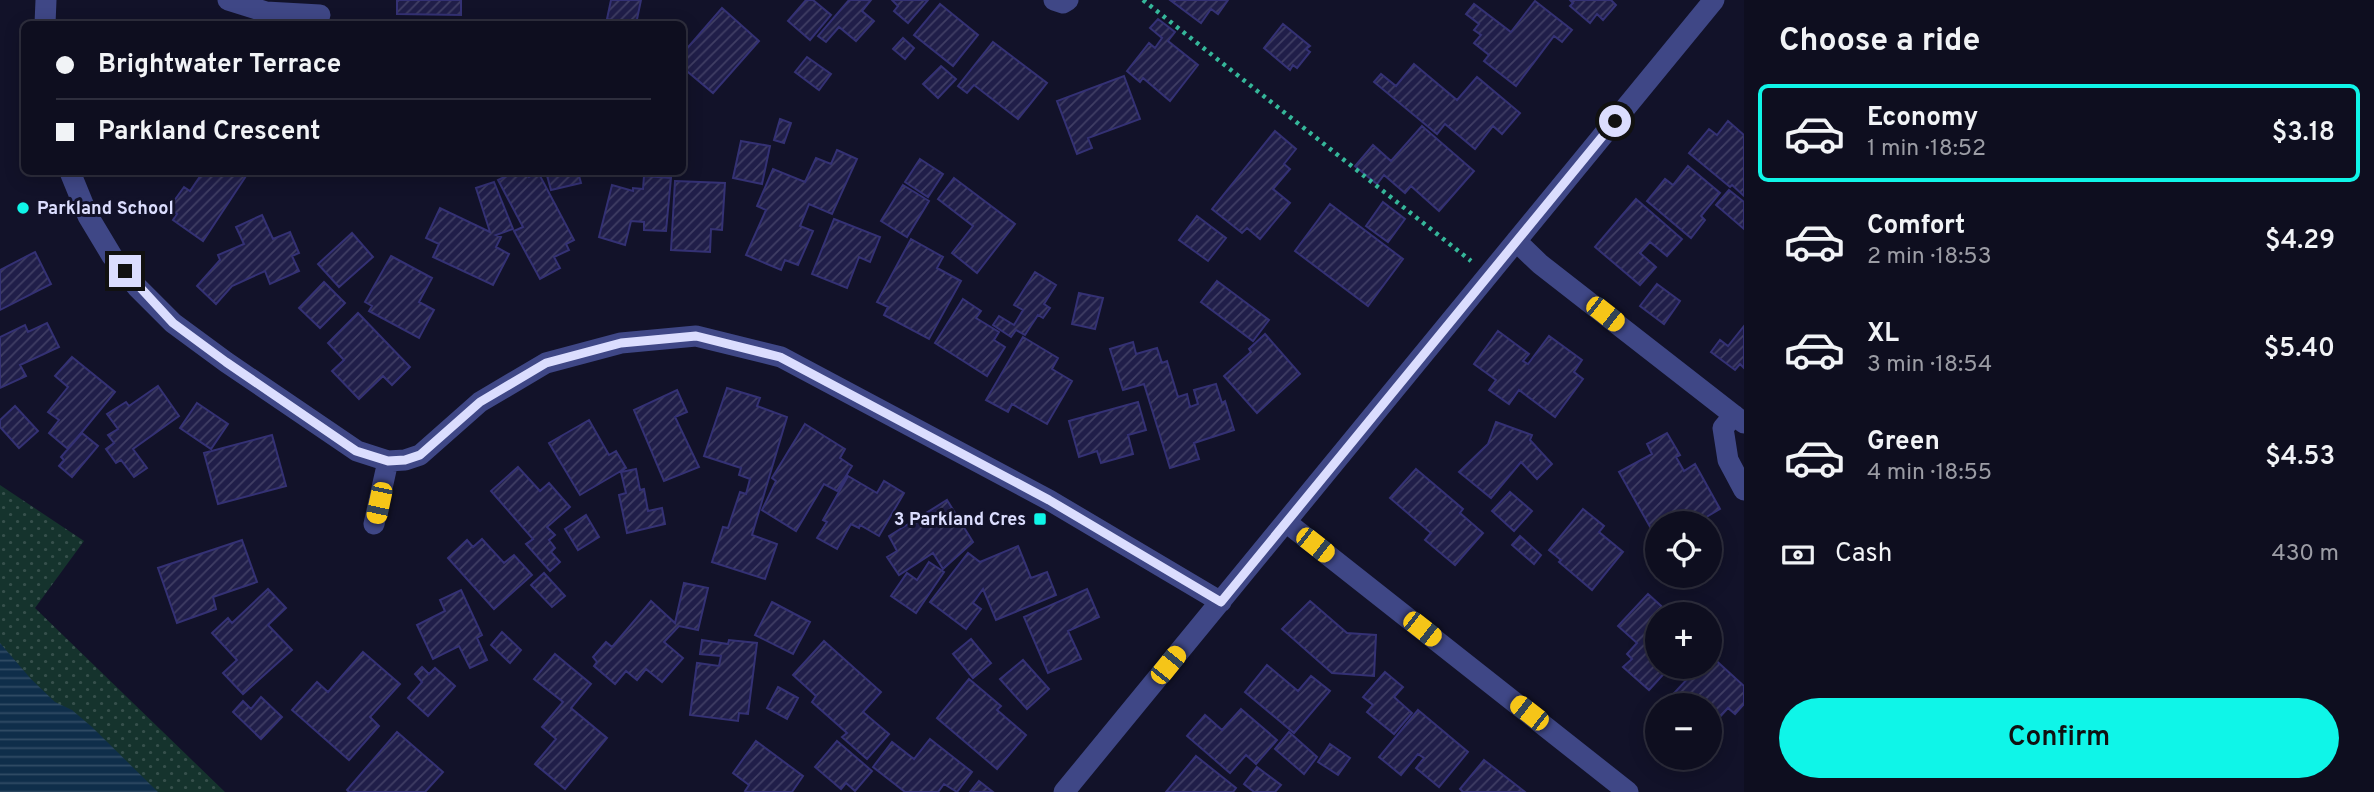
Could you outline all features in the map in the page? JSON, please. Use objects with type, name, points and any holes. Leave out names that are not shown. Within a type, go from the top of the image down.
[{"type":"street","points":[[45,21],[46,0]]},
{"type":"street","points":[[228,0],[266,12],[320,15]]},
{"type":"street","points":[[1054,0],[1063,3],[1068,0]]},
{"type":"street","points":[[1064,792],[1714,0]]},
{"type":"street","points":[[71,175],[88,216],[113,256],[137,287],[173,323],[356,451],[388,461],[405,460],[420,455],[480,402],[546,363],[621,343],[696,336],[780,357],[1049,500],[1221,602]]},
{"type":"street","points":[[1516,241],[1541,264],[1739,419],[1723,428],[1728,460],[1744,490]]},
{"type":"street","points":[[374,524],[388,461]]},
{"type":"street","points":[[1286,522],[1628,792]]},
{"type":"path","points":[[1143,0],[1488,275]]},
{"type":"green space","points":[[0,485],[84,541],[35,608],[225,792],[0,792]]},
{"type":"water","points":[[0,643],[55,702],[72,710],[92,727],[158,792],[0,792]]},
{"type":"building","points":[[397,0],[461,0],[461,15],[397,14]]},
{"type":"building","points":[[611,0],[641,0],[637,21],[607,19]]},
{"type":"building","points":[[806,0],[813,0],[831,15],[810,40],[788,21]]},
{"type":"building","points":[[849,0],[871,0],[862,11],[874,21],[856,41],[839,27],[826,42],[818,36]]},
{"type":"building","points":[[892,0],[928,0],[908,23],[894,11],[898,6]]},
{"type":"building","points":[[1170,0],[1228,0],[1218,14],[1211,9],[1201,23]]},
{"type":"building","points":[[1570,0],[1611,0],[1616,5],[1603,20],[1597,14],[1590,23],[1570,6],[1573,3]]},
{"type":"building","points":[[1535,1],[1572,30],[1562,42],[1554,36],[1516,86],[1484,61],[1489,55],[1474,43],[1481,35],[1474,30],[1479,24],[1466,14],[1474,4],[1511,32]]},
{"type":"building","points":[[940,4],[978,35],[953,66],[914,35]]},
{"type":"building","points":[[722,8],[759,41],[713,93],[686,70],[686,49]]},
{"type":"building","points":[[1158,19],[1175,32],[1168,41],[1198,65],[1170,101],[1143,78],[1140,82],[1127,71],[1149,43],[1155,48],[1162,38],[1150,28]]},
{"type":"building","points":[[1283,24],[1310,46],[1306,49],[1310,52],[1297,68],[1293,65],[1290,70],[1264,48]]},
{"type":"building","points":[[903,38],[914,48],[905,59],[893,49]]},
{"type":"building","points":[[993,42],[1047,83],[1018,119],[974,85],[967,93],[958,86]]},
{"type":"building","points":[[807,57],[831,74],[819,90],[795,72]]},
{"type":"building","points":[[1414,64],[1457,100],[1477,77],[1520,113],[1502,134],[1493,126],[1475,149],[1445,124],[1437,134],[1374,82],[1381,74],[1396,86]]},
{"type":"building","points":[[941,66],[956,79],[938,98],[923,84]]},
{"type":"building","points":[[1124,76],[1140,119],[1088,138],[1092,148],[1077,154],[1057,101]]},
{"type":"building","points":[[780,119],[791,123],[784,143],[774,140]]},
{"type":"building","points":[[1728,121],[1744,135],[1744,196],[1689,153],[1709,129],[1717,135]]},
{"type":"building","points":[[1422,126],[1474,171],[1439,211],[1411,186],[1405,193],[1384,175],[1377,184],[1355,166],[1373,145],[1391,161]]},
{"type":"building","points":[[1275,131],[1296,149],[1284,164],[1290,169],[1273,189],[1290,203],[1260,239],[1247,228],[1242,233],[1212,209]]},
{"type":"building","points":[[741,141],[770,146],[762,184],[733,178]]},
{"type":"building","points":[[837,150],[857,159],[832,214],[809,204],[800,226],[813,231],[798,265],[785,260],[781,270],[746,255],[766,210],[757,206],[773,169],[805,182],[816,158],[831,164]]},
{"type":"building","points":[[920,159],[943,174],[928,197],[905,182]]},
{"type":"building","points":[[1688,166],[1720,193],[1701,216],[1705,220],[1691,238],[1647,201],[1665,179],[1673,185]]},
{"type":"building","points":[[201,175],[247,175],[203,241],[173,220],[177,214],[169,208],[184,187],[190,191]]},
{"type":"building","points":[[509,175],[540,175],[574,240],[566,244],[569,250],[554,257],[560,268],[540,279],[514,231],[523,227],[498,180]]},
{"type":"building","points":[[547,175],[579,175],[581,183],[551,190]]},
{"type":"building","points":[[644,176],[671,178],[666,231],[644,230],[644,222],[631,221],[625,245],[599,237],[612,185],[633,191],[633,188],[643,189]]},
{"type":"building","points":[[954,178],[1015,224],[977,273],[952,253],[973,226],[938,199]]},
{"type":"building","points":[[675,181],[725,183],[722,230],[711,229],[710,252],[671,250]]},
{"type":"building","points":[[494,182],[513,229],[496,235],[501,237],[496,247],[509,254],[493,285],[433,257],[439,244],[426,238],[440,208],[490,232],[476,188]]},
{"type":"building","points":[[903,185],[929,201],[907,237],[881,221]]},
{"type":"building","points":[[1729,190],[1744,202],[1744,229],[1716,205]]},
{"type":"building","points":[[1636,199],[1682,239],[1667,256],[1650,242],[1640,253],[1656,267],[1640,285],[1595,247]]},
{"type":"building","points":[[1383,202],[1405,219],[1388,242],[1366,226]]},
{"type":"building","points":[[1330,204],[1403,259],[1368,306],[1295,251]]},
{"type":"building","points":[[262,215],[273,239],[290,232],[299,253],[292,256],[299,271],[270,284],[265,271],[232,286],[216,304],[197,286],[220,260],[218,255],[244,244],[236,227]]},
{"type":"building","points":[[1197,216],[1226,238],[1208,261],[1179,240]]},
{"type":"building","points":[[834,219],[880,237],[870,262],[859,257],[847,288],[812,274]]},
{"type":"building","points":[[352,233],[373,257],[339,287],[318,264]]},
{"type":"building","points":[[911,239],[943,257],[937,268],[961,281],[929,339],[884,315],[888,307],[877,302]]},
{"type":"building","points":[[35,252],[51,284],[0,310],[0,270]]},
{"type":"building","points":[[391,256],[432,278],[419,302],[434,310],[419,338],[369,311],[372,306],[365,302]]},
{"type":"building","points":[[1035,272],[1056,285],[1044,304],[1050,308],[1043,318],[1038,315],[1025,335],[1016,330],[1011,337],[993,325],[999,316],[1014,325],[1023,310],[1014,305]]},
{"type":"building","points":[[1217,281],[1269,320],[1253,341],[1201,302]]},
{"type":"building","points":[[324,282],[345,303],[320,328],[299,308]]},
{"type":"building","points":[[1657,284],[1680,301],[1664,324],[1640,306]]},
{"type":"building","points":[[1079,293],[1103,298],[1095,329],[1072,324]]},
{"type":"building","points":[[963,299],[981,311],[976,318],[999,332],[994,340],[1005,347],[987,376],[935,343]]},
{"type":"building","points":[[358,313],[410,367],[392,385],[383,376],[359,399],[332,371],[344,360],[328,343]]},
{"type":"building","points":[[47,323],[59,347],[20,365],[26,376],[0,388],[0,337],[25,325],[28,332]]},
{"type":"building","points":[[1744,326],[1744,368],[1740,364],[1735,370],[1711,352],[1720,340],[1728,346]]},
{"type":"building","points":[[1498,331],[1529,354],[1523,361],[1528,364],[1549,336],[1582,360],[1574,372],[1583,379],[1555,417],[1519,390],[1509,404],[1489,390],[1496,380],[1474,364]]},
{"type":"building","points":[[1265,334],[1300,374],[1257,413],[1224,376],[1251,352],[1249,349]]},
{"type":"building","points":[[1023,337],[1058,358],[1052,369],[1072,381],[1047,424],[1012,404],[1008,412],[986,400]]},
{"type":"building","points":[[1133,342],[1136,354],[1157,348],[1162,363],[1167,361],[1178,397],[1187,394],[1190,407],[1198,404],[1194,390],[1216,384],[1222,403],[1225,401],[1234,430],[1194,443],[1199,459],[1170,468],[1144,384],[1123,390],[1110,349]]},
{"type":"building","points":[[72,357],[115,392],[68,449],[49,433],[59,420],[48,412],[68,387],[55,376]]},
{"type":"building","points":[[158,386],[179,416],[133,449],[147,468],[134,477],[121,460],[116,463],[106,449],[114,443],[108,435],[118,429],[107,414],[126,402],[129,406]]},
{"type":"building","points":[[727,388],[760,398],[757,406],[787,417],[752,535],[777,544],[765,579],[712,562],[723,527],[728,528],[740,492],[746,494],[750,479],[739,475],[741,468],[704,456]]},
{"type":"building","points":[[677,390],[687,412],[675,417],[699,467],[664,481],[634,410]]},
{"type":"building","points":[[1138,402],[1146,430],[1128,435],[1133,454],[1101,463],[1097,451],[1079,457],[1069,421]]},
{"type":"building","points":[[197,403],[228,424],[211,449],[180,428]]},
{"type":"building","points":[[15,406],[38,431],[19,448],[0,427],[0,420]]},
{"type":"building","points":[[589,420],[609,455],[616,451],[626,468],[580,495],[549,443]]},
{"type":"building","points":[[1496,422],[1532,435],[1530,440],[1552,464],[1537,479],[1521,462],[1491,498],[1459,472],[1488,444]]},
{"type":"building","points":[[805,424],[845,449],[840,458],[852,466],[837,491],[824,484],[796,531],[762,510],[776,481],[772,478]]},
{"type":"building","points":[[82,433],[98,446],[72,477],[59,466],[64,460],[61,457]]},
{"type":"building","points":[[1667,433],[1680,455],[1676,457],[1684,471],[1695,464],[1720,509],[1645,511],[1645,518],[1619,472],[1652,454],[1647,444]]},
{"type":"building","points":[[272,435],[286,486],[218,504],[204,453]]},
{"type":"building","points":[[518,467],[540,491],[549,483],[570,507],[547,527],[555,535],[549,540],[555,548],[551,552],[560,562],[550,571],[526,544],[533,539],[491,491]]},
{"type":"building","points":[[636,469],[640,490],[644,489],[648,511],[662,508],[665,524],[627,533],[619,495],[626,493],[621,472]]},
{"type":"building","points":[[1416,469],[1463,509],[1460,513],[1483,533],[1455,565],[1425,540],[1431,533],[1390,498]]},
{"type":"building","points":[[848,476],[877,493],[884,481],[904,493],[879,536],[860,525],[859,528],[851,524],[837,549],[817,538],[827,522],[823,520]]},
{"type":"building","points":[[1510,492],[1532,511],[1514,531],[1492,511]]},
{"type":"building","points":[[947,500],[973,542],[943,569],[933,553],[899,575],[887,557],[897,551],[889,536]]},
{"type":"building","points":[[1583,509],[1604,526],[1599,532],[1623,552],[1592,590],[1549,550]]},
{"type":"building","points":[[586,515],[599,537],[578,550],[565,529]]},
{"type":"building","points":[[1520,536],[1541,555],[1534,564],[1512,545]]},
{"type":"building","points":[[482,539],[504,563],[514,555],[532,575],[494,609],[448,558],[467,540],[473,547]]},
{"type":"building","points":[[242,540],[257,582],[213,597],[216,609],[177,623],[158,568]]},
{"type":"building","points":[[1018,546],[1031,578],[1047,572],[1056,595],[996,620],[983,589],[973,603],[981,609],[966,629],[930,602],[968,553],[980,562]]},
{"type":"building","points":[[929,562],[944,572],[916,613],[891,596],[907,573],[917,580]]},
{"type":"building","points":[[544,573],[565,596],[552,607],[531,585]]},
{"type":"building","points":[[684,583],[708,588],[698,630],[679,626],[664,642],[683,658],[662,682],[646,669],[637,680],[626,671],[615,684],[594,666],[597,662],[593,657],[606,642],[612,647],[651,601],[675,623]]},
{"type":"building","points":[[268,589],[286,608],[268,625],[292,650],[243,694],[223,673],[237,660],[212,633],[228,618],[232,623]]},
{"type":"building","points":[[1087,589],[1099,617],[1068,631],[1081,659],[1048,673],[1024,617]]},
{"type":"building","points":[[461,590],[482,635],[477,638],[487,660],[470,668],[459,646],[433,659],[417,625],[445,611],[440,600]]},
{"type":"building","points":[[1648,594],[1657,602],[1645,602],[1645,679],[1659,679],[1649,690],[1623,667],[1632,659],[1627,654],[1637,643],[1618,626]]},
{"type":"building","points":[[1310,601],[1347,633],[1376,635],[1374,676],[1332,673],[1282,629]]},
{"type":"building","points":[[772,602],[810,622],[793,654],[755,635]]},
{"type":"building","points":[[502,632],[521,650],[510,663],[491,645]]},
{"type":"building","points":[[971,639],[991,663],[973,678],[953,654]]},
{"type":"building","points":[[702,640],[728,644],[729,640],[757,643],[748,714],[739,713],[738,721],[690,715],[697,663],[719,666],[721,656],[700,654]]},
{"type":"building","points":[[824,641],[881,692],[863,712],[889,734],[867,759],[842,737],[847,733],[812,702],[816,696],[793,675]]},
{"type":"building","points":[[363,652],[400,684],[370,717],[379,726],[349,760],[292,710],[317,682],[328,692]]},
{"type":"building","points":[[555,654],[591,684],[571,708],[607,738],[565,789],[535,764],[556,739],[542,727],[563,702],[534,679]]},
{"type":"building","points":[[1023,660],[1049,689],[1027,709],[1000,679]]},
{"type":"building","points":[[1267,665],[1298,691],[1311,676],[1330,691],[1294,733],[1245,692]]},
{"type":"building","points":[[1722,666],[1744,686],[1744,704],[1735,714],[1728,708],[1722,714],[1722,693],[1674,693],[1687,679],[1722,679]]},
{"type":"building","points":[[422,667],[429,674],[435,668],[455,686],[428,716],[408,698],[422,682],[415,674]]},
{"type":"building","points":[[1385,672],[1403,687],[1394,697],[1412,713],[1394,734],[1367,712],[1373,705],[1363,697]]},
{"type":"building","points":[[969,679],[1001,706],[997,710],[1026,735],[997,769],[937,718]]},
{"type":"building","points":[[778,687],[798,698],[787,719],[767,708]]},
{"type":"building","points":[[261,697],[282,717],[261,739],[233,712],[243,701],[251,709]]},
{"type":"building","points":[[1241,709],[1277,740],[1256,764],[1246,755],[1230,773],[1187,736],[1205,715],[1222,730]]},
{"type":"building","points":[[1418,710],[1468,752],[1439,787],[1416,768],[1424,758],[1418,754],[1401,775],[1379,757]]},
{"type":"building","points":[[397,732],[443,772],[425,792],[349,792],[347,790]]},
{"type":"building","points":[[1289,732],[1317,757],[1304,774],[1275,749]]},
{"type":"building","points":[[930,739],[972,772],[957,792],[944,784],[938,792],[905,792],[873,767],[892,742],[914,759]]},
{"type":"building","points":[[756,741],[803,776],[792,792],[745,791],[749,785],[733,773]]},
{"type":"building","points":[[837,741],[872,771],[855,791],[846,783],[841,789],[815,767]]},
{"type":"building","points":[[1330,744],[1350,758],[1338,775],[1318,762]]},
{"type":"building","points":[[1196,756],[1236,788],[1233,792],[1166,792]]},
{"type":"building","points":[[1484,760],[1525,792],[1463,792],[1460,789]]},
{"type":"building","points":[[1257,767],[1281,785],[1275,792],[1254,792],[1244,784]]},
{"type":"building","points":[[979,781],[993,792],[970,792]]},
{"type":"place","name":"Parkland School","points":[[23,208]]},
{"type":"place","name":"3 Parkland Cres","points":[[1040,519]]},
{"type":"route","points":[[125,271],[173,323],[226,362],[356,451],[388,461],[405,460],[420,455],[480,402],[546,363],[621,343],[696,336],[780,357],[1049,500],[1221,602],[1615,121]]}]
